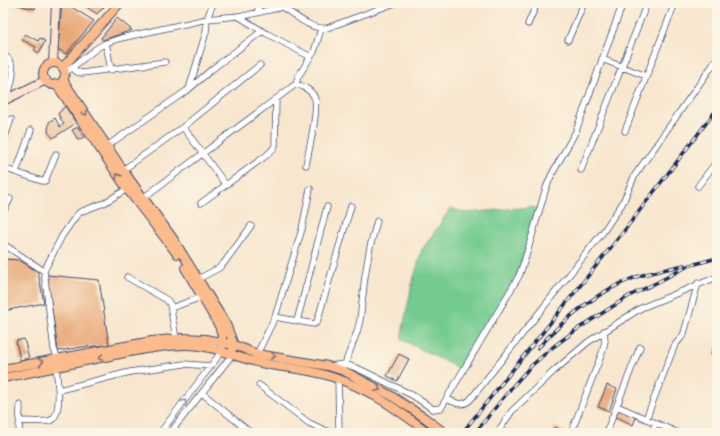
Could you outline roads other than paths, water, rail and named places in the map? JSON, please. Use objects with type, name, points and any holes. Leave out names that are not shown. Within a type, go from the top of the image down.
[{"type":"main road","points":[[120,3],[62,76],[49,83],[44,74],[44,70],[49,64],[57,64],[62,76],[127,189],[180,257],[219,326],[222,335],[222,351]]},
{"type":"main road","points":[[62,76],[123,170],[172,237],[198,278],[226,324],[234,345],[232,355]]},
{"type":"main road","points":[[3,378],[57,363],[152,341],[176,338],[205,339],[234,345],[257,354],[328,366],[344,367],[425,418],[444,433]]},
{"type":"main road","points":[[3,369],[57,363],[168,346],[196,345],[222,351],[260,363],[314,372],[341,380],[375,396],[411,419],[429,433]]},
{"type":"street","points":[[53,63],[56,3]]},
{"type":"street","points":[[189,89],[206,32],[207,19],[213,3]]},
{"type":"street","points":[[257,12],[260,3]]},
{"type":"street","points":[[62,76],[97,48],[121,38],[207,19],[237,16],[299,3]]},
{"type":"street","points":[[282,7],[314,27],[321,29],[395,3]]},
{"type":"street","points":[[528,24],[537,3]]},
{"type":"street","points":[[568,40],[584,3]]},
{"type":"street","points":[[377,221],[370,247],[365,276],[360,320],[344,367],[359,369],[412,395],[433,408],[441,408],[518,276],[526,256],[546,188],[552,174],[576,131],[623,5],[613,3]]},
{"type":"street","points":[[581,170],[647,3]]},
{"type":"street","points":[[624,131],[675,3]]},
{"type":"street","points":[[237,16],[262,31],[311,56]]},
{"type":"street","points":[[143,198],[203,155],[296,84],[298,77],[314,52],[321,29]]},
{"type":"street","points":[[107,146],[189,89],[262,31]]},
{"type":"street","points":[[106,43],[111,70]]},
{"type":"street","points":[[3,54],[11,61],[13,66],[13,76],[5,100]]},
{"type":"street","points":[[447,399],[457,404],[466,403],[470,400],[603,232],[622,204],[635,175],[717,58]]},
{"type":"street","points":[[602,59],[646,76]]},
{"type":"street","points":[[72,67],[77,72],[82,73],[165,62]]},
{"type":"street","points":[[123,170],[183,127],[260,65]]},
{"type":"street","points":[[5,100],[46,80]]},
{"type":"street","points":[[296,84],[308,90],[315,98],[315,112],[306,165]]},
{"type":"street","points":[[201,203],[267,155],[275,145],[276,100]]},
{"type":"street","points":[[3,143],[11,119]]},
{"type":"street","points":[[183,127],[226,186]]},
{"type":"street","points":[[16,172],[31,130]]},
{"type":"street","points":[[3,168],[45,181],[56,154]]},
{"type":"street","points":[[698,186],[717,161]]},
{"type":"street","points":[[20,421],[50,420],[55,416],[58,404],[59,390],[57,363],[44,271],[62,236],[80,212],[104,203],[127,189]]},
{"type":"street","points":[[257,354],[275,317],[302,229],[310,189]]},
{"type":"street","points":[[3,212],[10,199]]},
{"type":"street","points":[[275,317],[314,324],[319,319],[351,206]]},
{"type":"street","points":[[297,321],[327,207]]},
{"type":"street","points":[[198,278],[219,268],[224,263],[250,226]]},
{"type":"street","points":[[3,244],[44,271]]},
{"type":"street","points":[[127,277],[167,300],[170,304],[176,338]]},
{"type":"street","points":[[497,433],[512,411],[554,371],[588,342],[641,308],[698,283],[717,277]]},
{"type":"street","points":[[646,419],[674,347],[684,333],[698,283]]},
{"type":"street","points":[[170,308],[202,297]]},
{"type":"street","points":[[571,433],[602,353],[605,342],[604,331]]},
{"type":"street","points":[[714,353],[717,346]]},
{"type":"street","points":[[606,433],[640,347]]},
{"type":"street","points":[[160,433],[222,351]]},
{"type":"street","points":[[170,433],[232,355]]},
{"type":"street","points":[[59,390],[130,372],[184,364],[211,366]]},
{"type":"street","points":[[339,433],[341,380]]},
{"type":"street","points":[[259,385],[309,423],[331,433]]},
{"type":"street","points":[[202,393],[251,433]]},
{"type":"street","points":[[20,405],[20,433]]},
{"type":"street","points":[[617,406],[678,433]]},
{"type":"street","points":[[651,433],[656,423]]},
{"type":"railway","points":[[462,433],[624,231],[717,109]]},
{"type":"railway","points":[[475,433],[531,366],[576,330],[629,296],[688,266],[717,258]]},
{"type":"railway","points":[[538,348],[559,326],[583,306],[608,290],[636,277],[684,265]]}]
